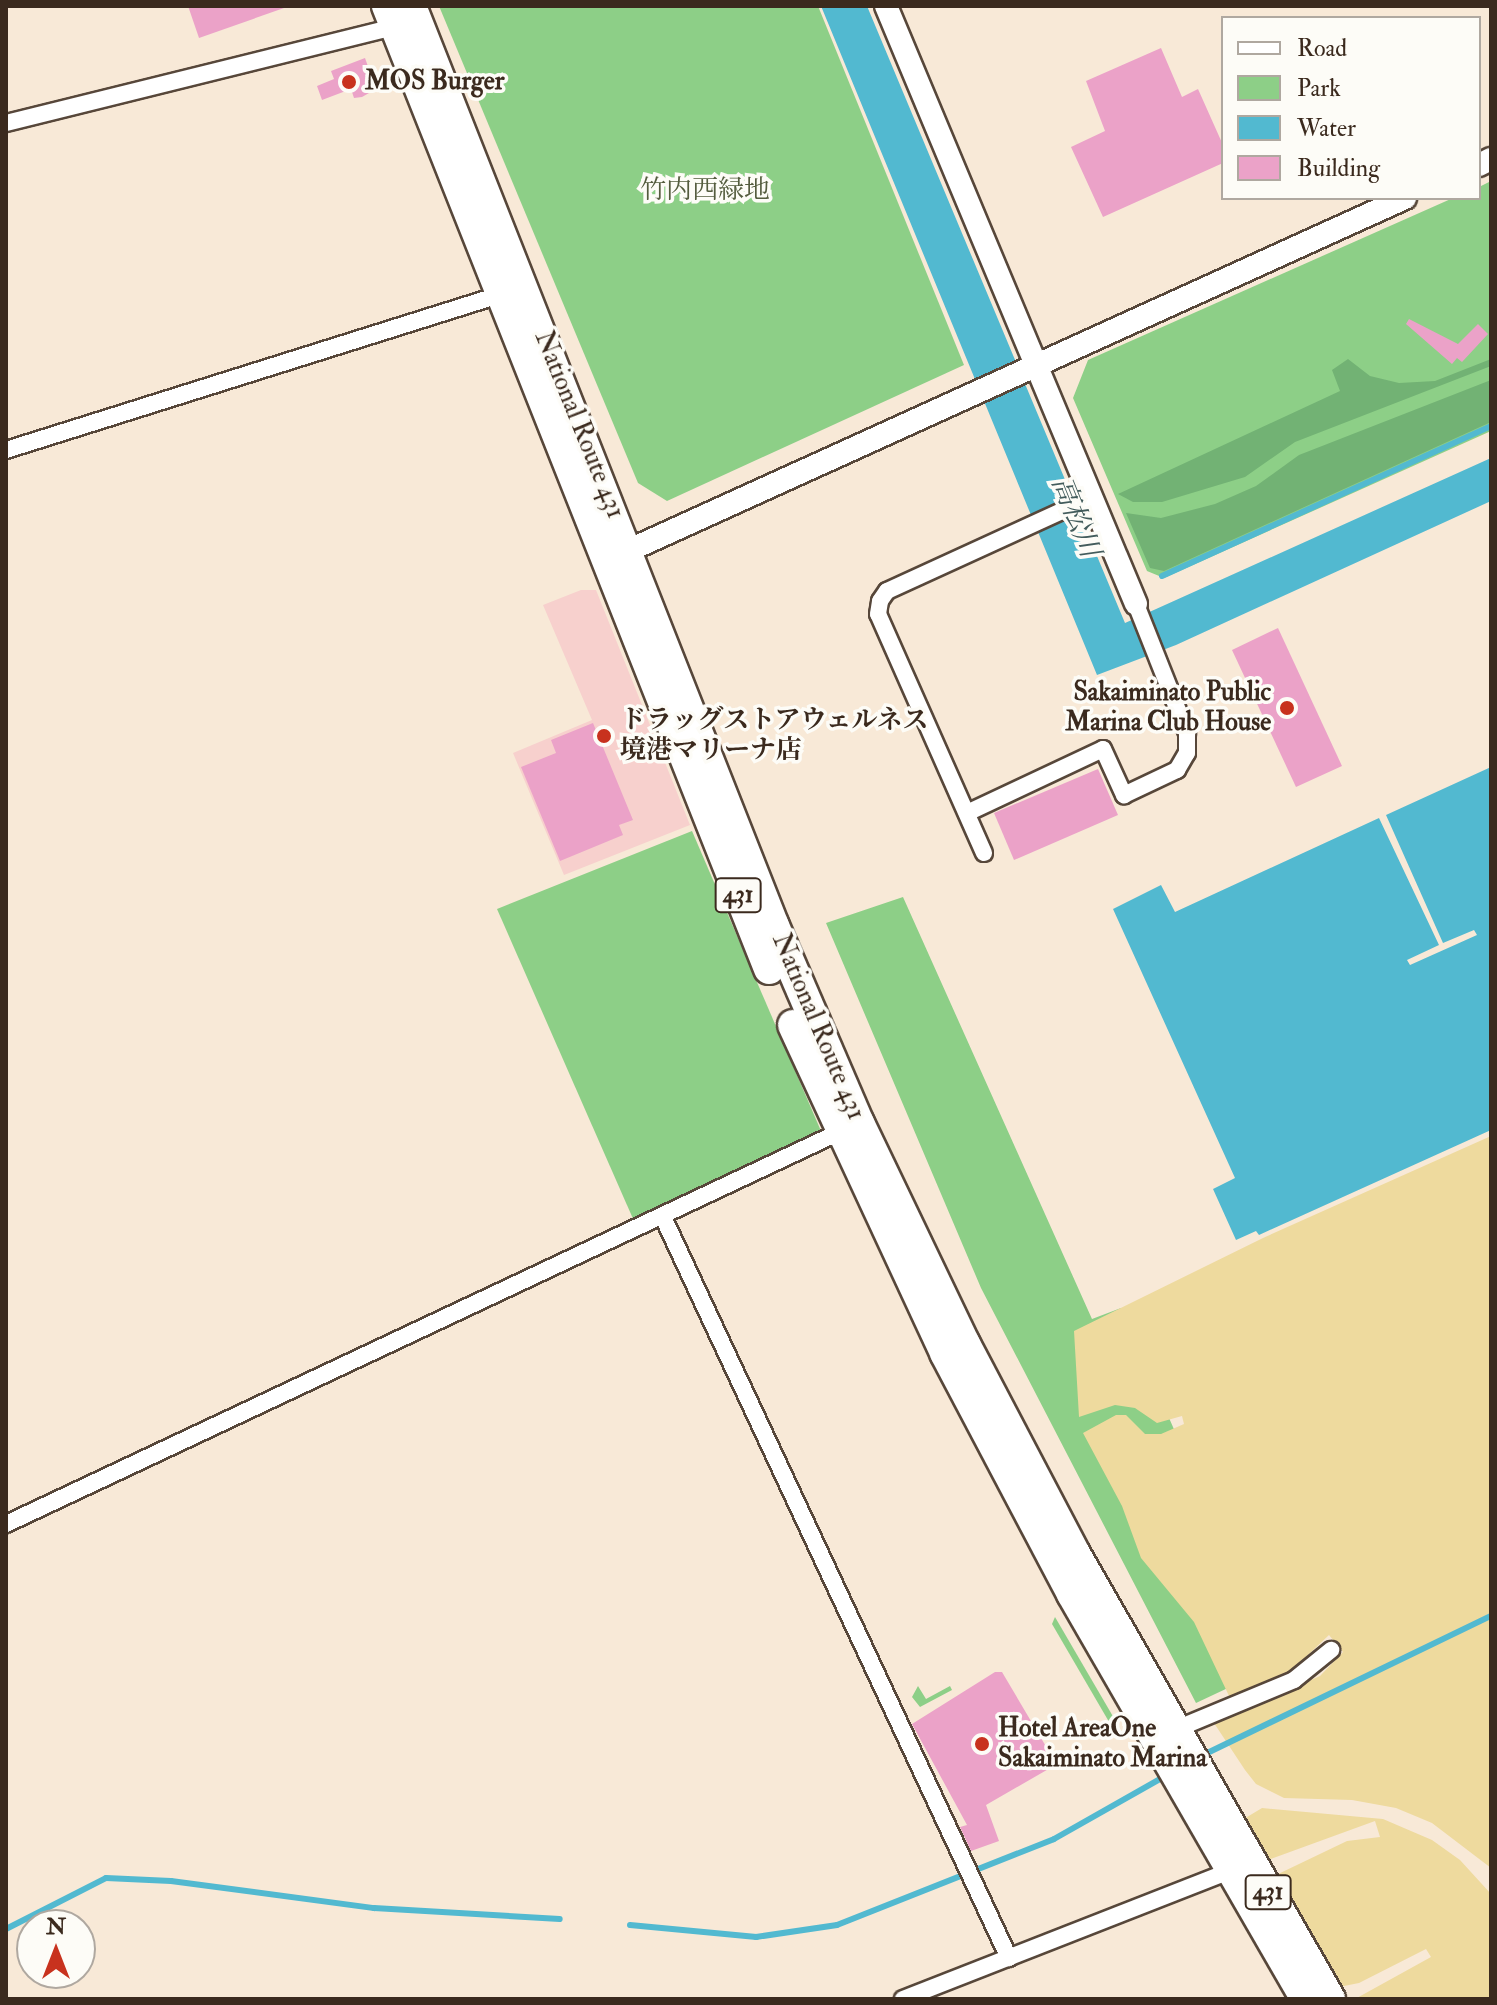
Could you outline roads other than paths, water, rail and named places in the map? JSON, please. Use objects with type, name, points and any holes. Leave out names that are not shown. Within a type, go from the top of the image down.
[{"type":"highway","name":"National Route 431","points":[[398,13],[499,295],[617,556]]},
{"type":"highway","name":"National Route 431","points":[[398,13],[617,556],[774,926],[849,1128],[945,1353],[1172,1741],[1306,1999]]},
{"type":"highway","name":"National Route 431","points":[[1240,1867],[1330,1999]]},
{"type":"street","points":[[886,6],[1027,369],[1083,501],[1138,608],[1187,733],[1187,753],[1177,770],[1124,795],[1103,749],[967,813]]},
{"type":"street","points":[[6,123],[398,13]]},
{"type":"street","points":[[617,556],[1401,200]]},
{"type":"street","points":[[6,450],[499,295]]},
{"type":"street","points":[[984,853],[878,614],[880,601],[887,591],[1083,501]]},
{"type":"street","points":[[6,1524],[849,1128]]},
{"type":"street","points":[[663,1217],[1009,1958]]},
{"type":"street","points":[[1172,1741],[1294,1680],[1331,1650]]},
{"type":"street","points":[[903,1999],[1240,1867]]},
{"type":"water","name":"高松川","points":[[821,6],[867,6],[1125,623],[1491,458],[1491,501],[1176,645],[1097,675]]},
{"type":"water","points":[[1491,767],[1491,1130],[1259,1235],[1256,1231],[1236,1240],[1213,1189],[1235,1178],[1113,909],[1161,885],[1175,912],[1379,818],[1439,945],[1407,960],[1410,965],[1477,935],[1474,930],[1443,943],[1386,815]]},
{"type":"waterway","points":[[1162,576],[1491,426]]},
{"type":"waterway","points":[[1201,1756],[1491,1616]]},
{"type":"waterway","points":[[630,1925],[756,1937],[837,1925],[1054,1839],[1167,1775]]},
{"type":"waterway","points":[[6,1929],[106,1878],[171,1881],[374,1908],[560,1919]]},
{"type":"place","name":"MOS Burger","points":[[349,82]]},
{"type":"place","name":"Sakaiminato Public Marina Club House","points":[[1287,708]]},
{"type":"place","name":"ドラッグストアウェルネス 境港マリーナ店","points":[[604,736]]},
{"type":"place","name":"Hotel AreaOne Sakaiminato Marina","points":[[982,1744]]},
{"type":"park label","name":"竹内西緑地","points":[[705,191]]}]
